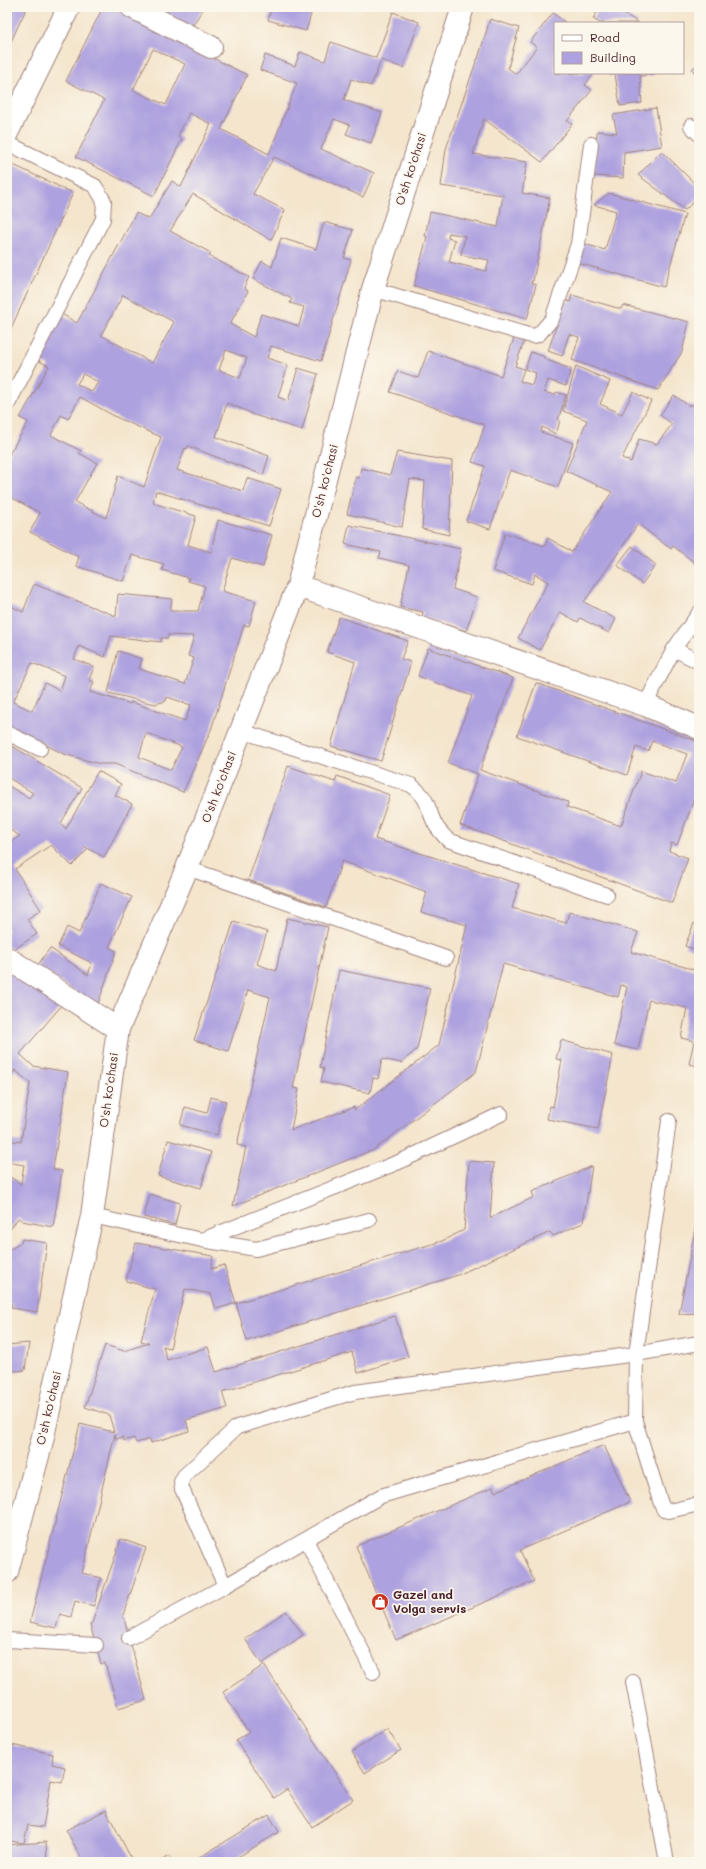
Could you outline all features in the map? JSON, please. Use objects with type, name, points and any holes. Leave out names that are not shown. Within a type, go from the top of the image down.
[{"type":"street","points":[[7,132],[69,7]]},
{"type":"street","points":[[132,7],[211,47]]},
{"type":"street","name":"O'sh ko'chasi","points":[[7,1572],[42,1441],[92,1216],[118,1030],[187,868],[298,586],[373,288],[463,7]]},
{"type":"street","points":[[298,586],[645,705],[699,728]]},
{"type":"street","points":[[7,958],[118,1030]]},
{"type":"lane","points":[[7,143],[95,186],[104,201],[103,219],[7,406]]},
{"type":"lane","points":[[373,288],[528,335],[534,336],[539,334],[552,319],[578,244],[591,144]]},
{"type":"lane","points":[[645,705],[674,649],[699,613]]},
{"type":"lane","points":[[674,649],[699,662]]},
{"type":"lane","points":[[241,731],[411,785],[422,794],[430,807],[434,823],[448,840],[607,895]]},
{"type":"lane","points":[[7,733],[40,749]]},
{"type":"lane","points":[[187,868],[446,958]]},
{"type":"lane","points":[[202,1240],[399,1162],[501,1114]]},
{"type":"lane","points":[[669,1121],[636,1354],[635,1421],[664,1510],[669,1511],[699,1504]]},
{"type":"lane","points":[[92,1216],[202,1240],[256,1249],[369,1220]]},
{"type":"lane","points":[[225,1586],[182,1489],[181,1482],[184,1476],[237,1427],[355,1392],[636,1354],[699,1343]]},
{"type":"lane","points":[[129,1638],[225,1586],[381,1496],[635,1421]]},
{"type":"lane","points":[[306,1540],[374,1672]]},
{"type":"lane","points":[[7,1640],[96,1645]]},
{"type":"lane","points":[[633,1682],[667,1862]]},
{"type":"building","points":[[7,7],[27,7],[7,50]]},
{"type":"building","points":[[103,7],[111,7],[247,75],[221,129],[269,154],[297,83],[260,70],[265,55],[295,66],[300,52],[325,61],[331,42],[376,58],[393,12],[419,22],[403,68],[381,60],[371,86],[351,79],[344,100],[382,113],[371,143],[346,134],[350,125],[334,119],[321,149],[374,173],[363,197],[274,157],[253,194],[285,210],[271,240],[193,194],[170,231],[211,253],[209,256],[249,277],[244,288],[248,291],[230,324],[254,337],[261,314],[299,326],[304,307],[290,303],[292,299],[253,279],[262,261],[272,267],[281,238],[316,249],[324,222],[353,230],[344,258],[351,260],[321,361],[271,346],[267,358],[288,365],[278,397],[288,401],[298,368],[318,374],[302,430],[251,414],[227,403],[216,437],[269,456],[263,475],[188,446],[187,449],[185,448],[177,470],[243,491],[247,478],[281,489],[269,526],[156,491],[153,503],[196,516],[188,545],[211,552],[218,520],[272,535],[263,567],[232,558],[222,591],[256,601],[249,626],[244,625],[211,730],[183,792],[115,764],[100,764],[64,754],[7,726],[7,665],[10,659],[7,658],[7,604],[23,612],[34,584],[116,616],[118,594],[172,599],[170,611],[198,611],[205,586],[188,581],[189,578],[162,570],[164,564],[132,555],[123,581],[76,566],[79,557],[30,532],[40,513],[7,495],[7,458],[28,422],[20,418],[49,366],[35,359],[60,313],[77,323],[136,213],[149,219],[172,181],[181,187],[211,124],[189,113],[178,136],[182,139],[154,196],[76,157],[104,100],[66,81]],"holes":[[[153,49],[185,64],[166,105],[133,90]],[[123,295],[174,322],[152,363],[101,335]],[[226,350],[247,358],[240,378],[219,370]],[[83,374],[98,382],[92,392],[77,384]],[[80,397],[118,418],[161,437],[144,487],[118,476],[106,518],[75,502],[97,463],[79,453],[81,451],[51,435],[61,415],[68,419]],[[168,635],[194,636],[188,656],[194,658],[185,684],[139,669],[142,659],[118,651],[108,693],[155,704],[166,701],[167,697],[191,705],[185,721],[131,702],[131,704],[90,692],[94,682],[89,680],[94,667],[74,659],[79,646],[105,657],[111,636],[161,642],[161,638],[168,638]],[[32,663],[65,676],[60,691],[45,683],[32,711],[13,702]],[[146,733],[182,747],[171,770],[139,757]]]},
{"type":"building","points":[[155,7],[204,7],[191,28]]},
{"type":"building","points":[[272,7],[313,7],[306,31],[268,20]]},
{"type":"building","points":[[600,7],[613,7],[637,22],[598,22],[593,19]]},
{"type":"building","points":[[553,13],[565,22],[554,22],[554,74],[593,74],[585,85],[592,90],[567,121],[572,124],[542,162],[484,119],[473,154],[527,162],[522,193],[550,198],[533,281],[531,281],[531,283],[536,285],[527,319],[414,286],[427,237],[425,236],[430,212],[498,227],[503,195],[441,186],[446,149],[478,59],[490,19],[519,28],[508,68],[516,74],[537,47],[530,42]],"holes":[[[449,233],[465,236],[461,255],[489,260],[486,271],[449,262],[455,240],[448,238]]]},
{"type":"building","points":[[699,63],[699,78],[692,69]]},
{"type":"building","points":[[615,74],[654,74],[640,76],[642,103],[620,106]]},
{"type":"building","points":[[656,108],[662,146],[624,152],[623,178],[594,176],[597,131],[617,133],[613,115]]},
{"type":"building","points":[[662,151],[699,188],[699,197],[685,210],[638,175]]},
{"type":"building","points":[[7,162],[73,193],[7,337]]},
{"type":"building","points":[[609,193],[685,214],[664,287],[578,263],[584,244],[605,250],[616,211],[594,205]]},
{"type":"building","points":[[572,295],[621,309],[623,305],[689,322],[682,352],[658,390],[572,360],[579,337],[569,334],[562,356],[548,351],[565,300],[570,302]]},
{"type":"building","points":[[514,338],[524,342],[515,366],[524,369],[520,381],[532,385],[536,373],[525,369],[531,352],[545,357],[544,359],[571,369],[566,386],[548,380],[544,392],[555,395],[556,392],[566,395],[558,420],[560,421],[556,434],[542,427],[541,432],[573,443],[558,487],[510,470],[490,529],[466,521],[485,466],[472,462],[485,425],[390,392],[398,371],[418,378],[428,351],[501,376]]},
{"type":"building","points":[[576,366],[610,381],[600,404],[622,414],[633,392],[651,401],[622,458],[631,462],[639,439],[657,444],[672,424],[660,415],[674,395],[689,406],[691,404],[699,410],[699,566],[673,546],[671,549],[638,524],[584,602],[616,619],[609,633],[580,618],[578,622],[560,612],[540,650],[518,638],[548,582],[535,574],[532,584],[493,571],[505,533],[545,546],[548,538],[572,552],[612,492],[566,471],[587,420],[563,411]]},
{"type":"building","points":[[397,452],[452,461],[449,535],[422,529],[425,481],[410,479],[402,527],[347,514],[356,477],[359,478],[361,468],[390,475]]},
{"type":"building","points":[[349,525],[461,549],[453,589],[477,597],[466,631],[422,617],[423,612],[400,607],[409,565],[379,558],[381,552],[345,544]]},
{"type":"building","points":[[632,546],[656,565],[642,584],[617,565]]},
{"type":"building","points":[[339,617],[408,641],[401,659],[411,662],[381,761],[331,746],[355,662],[327,652]]},
{"type":"building","points":[[428,648],[513,678],[480,770],[568,802],[567,807],[621,826],[641,771],[676,783],[687,754],[652,741],[648,751],[636,747],[627,775],[517,736],[536,683],[699,742],[699,799],[695,797],[677,845],[671,843],[669,851],[688,858],[672,903],[460,825],[478,774],[448,763],[472,696],[418,676]]},
{"type":"building","points":[[7,743],[82,788],[61,823],[66,829],[98,771],[121,784],[115,795],[132,804],[104,857],[83,846],[87,850],[72,866],[51,845],[15,869],[41,910],[27,919],[37,934],[13,950],[7,946],[7,844],[20,836],[7,828],[7,785],[29,798],[33,793],[7,777]]},
{"type":"building","points":[[288,766],[335,782],[337,776],[390,795],[375,839],[519,884],[512,908],[566,923],[569,912],[638,932],[631,952],[699,971],[699,1066],[689,1064],[694,1041],[681,1038],[687,1008],[649,1000],[638,1050],[614,1045],[627,987],[621,985],[618,997],[503,964],[476,1072],[371,1152],[370,1151],[233,1206],[246,1147],[237,1145],[270,997],[248,990],[228,1051],[194,1040],[234,921],[267,932],[257,964],[276,971],[287,918],[328,927],[293,1088],[299,1089],[291,1130],[354,1107],[355,1110],[439,1045],[467,925],[421,912],[427,892],[342,861],[326,907],[248,880]]},
{"type":"building","points":[[101,883],[132,897],[109,947],[116,951],[97,1007],[37,966],[50,948],[88,975],[92,963],[58,946],[67,927],[79,933]]},
{"type":"building","points":[[694,923],[699,925],[699,951],[685,946]]},
{"type":"building","points":[[7,959],[62,1005],[20,1054],[33,1066],[68,1072],[53,1169],[62,1171],[53,1227],[22,1221],[18,1218],[7,1234],[7,1175],[21,1184],[24,1165],[7,1162],[7,1140],[21,1142],[30,1083],[15,1070],[7,1080],[7,988],[9,986],[7,984]]},
{"type":"building","points":[[339,970],[430,988],[417,1049],[401,1063],[382,1059],[378,1079],[373,1078],[370,1093],[321,1082],[324,1068],[320,1067]]},
{"type":"building","points":[[561,1040],[613,1055],[598,1129],[547,1119],[550,1106],[553,1107],[562,1060],[556,1059]]},
{"type":"building","points":[[211,1097],[226,1101],[217,1135],[180,1125],[185,1107],[207,1113]]},
{"type":"building","points":[[168,1140],[211,1152],[201,1188],[158,1176]]},
{"type":"building","points":[[469,1161],[494,1163],[490,1218],[534,1197],[532,1192],[592,1166],[583,1223],[553,1236],[550,1232],[458,1275],[247,1341],[236,1303],[442,1241],[464,1230]]},
{"type":"building","points":[[150,1194],[180,1203],[175,1225],[144,1217]]},
{"type":"building","points":[[698,1213],[699,1313],[679,1314]]},
{"type":"building","points":[[22,1239],[47,1243],[37,1312],[11,1308],[12,1304],[7,1304],[7,1251],[21,1243]]},
{"type":"building","points":[[136,1243],[213,1256],[211,1269],[224,1265],[236,1303],[216,1309],[211,1294],[185,1289],[170,1348],[163,1346],[167,1360],[208,1347],[216,1372],[395,1316],[408,1357],[358,1373],[352,1352],[222,1392],[227,1408],[186,1420],[189,1431],[151,1443],[150,1439],[136,1443],[134,1438],[124,1441],[123,1437],[116,1439],[115,1434],[82,1573],[101,1578],[94,1606],[75,1601],[71,1617],[60,1614],[56,1628],[30,1622],[80,1424],[114,1432],[109,1415],[85,1407],[105,1345],[124,1351],[149,1343],[141,1341],[155,1289],[126,1281]]},
{"type":"building","points":[[29,1343],[25,1370],[7,1372],[7,1345]]},
{"type":"building","points":[[604,1445],[630,1502],[520,1550],[534,1581],[396,1640],[356,1546],[493,1487],[495,1492]]},
{"type":"building","points":[[121,1539],[146,1548],[123,1615],[146,1700],[118,1708],[105,1663],[101,1664],[90,1624],[92,1623]]},
{"type":"building","points":[[286,1611],[303,1635],[262,1664],[245,1639]]},
{"type":"building","points":[[264,1665],[353,1800],[312,1827],[287,1789],[274,1798],[236,1740],[249,1732],[223,1692]]},
{"type":"building","points":[[387,1729],[401,1750],[365,1773],[352,1752]]},
{"type":"building","points":[[7,1744],[53,1754],[52,1764],[65,1767],[62,1782],[51,1780],[43,1827],[28,1825],[24,1843],[7,1841]]},
{"type":"building","points":[[106,1810],[133,1862],[74,1862],[82,1859],[66,1830]]},
{"type":"building","points":[[269,1815],[279,1832],[230,1862],[192,1862]]},
{"type":"building","points":[[46,1842],[47,1862],[7,1862],[7,1845]]},
{"type":"building","points":[[169,1856],[173,1862],[159,1862]]},
{"type":"place","name":"Gazel and Volga servis","points":[[380,1602]]}]
